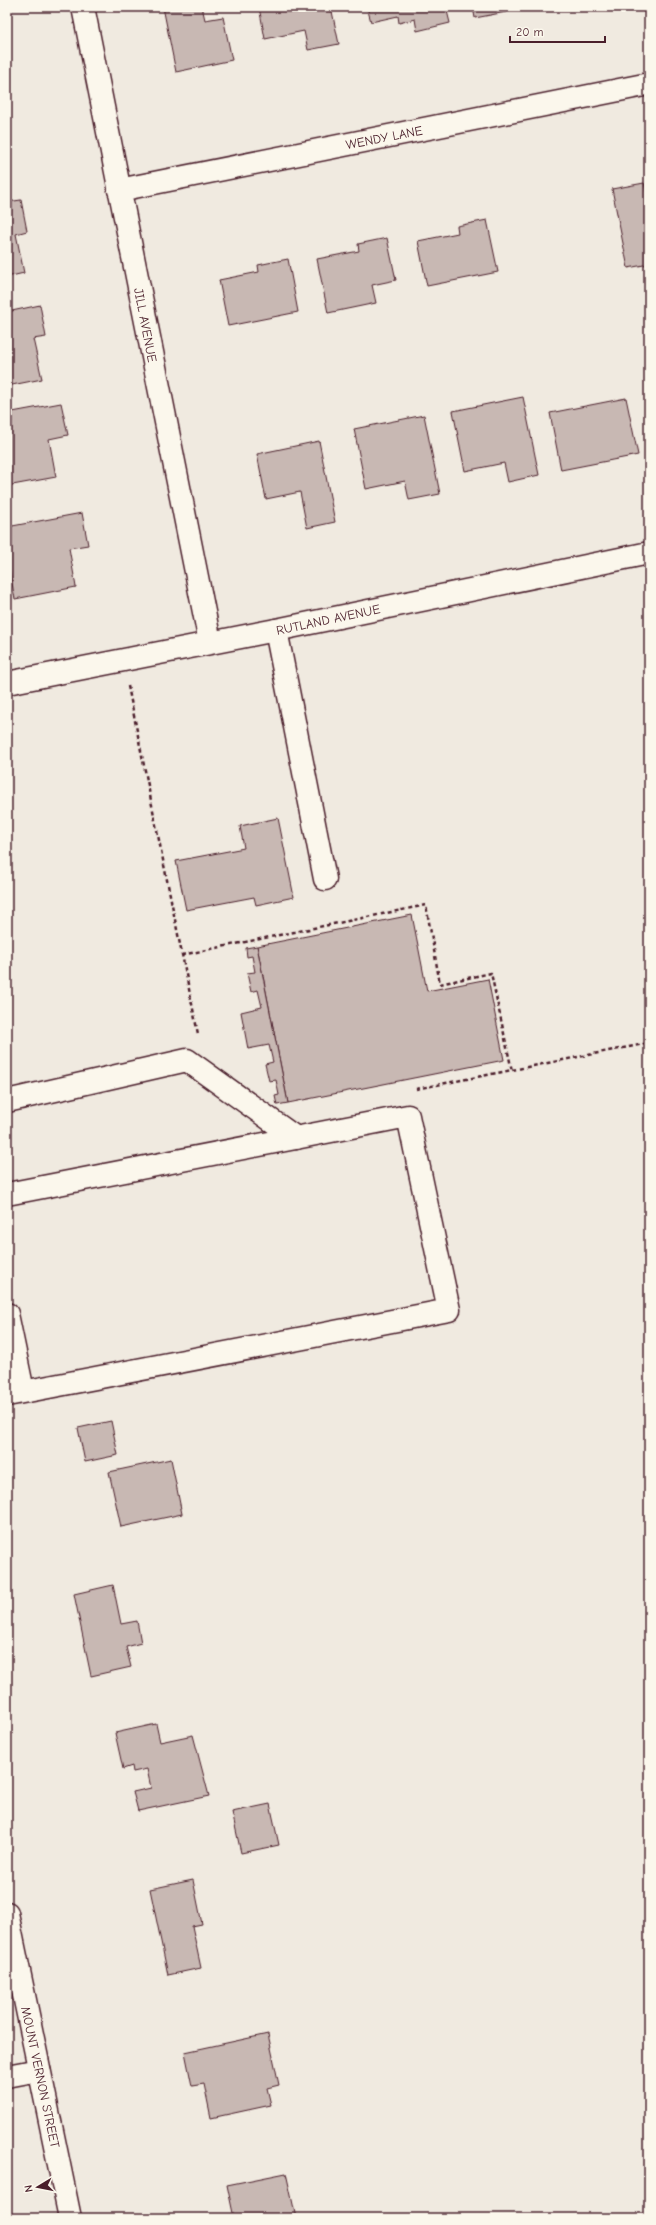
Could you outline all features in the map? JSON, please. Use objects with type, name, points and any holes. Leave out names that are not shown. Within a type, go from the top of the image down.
[{"type":"street","name":"JILL AVENUE","points":[[83,7],[210,642]]},
{"type":"street","name":"WENDY LANE","points":[[119,190],[649,84]]},
{"type":"street","name":"RUTLAND AVENUE","points":[[7,683],[276,630],[649,553]]},
{"type":"street","points":[[276,630],[325,879]]},
{"type":"street","points":[[7,1102],[187,1060],[296,1138]]},
{"type":"street","points":[[7,1194],[408,1116],[449,1310],[15,1393],[7,1314]]},
{"type":"street","name":"MOUNT VERNON STREET","points":[[7,1913],[70,2218]]},
{"type":"street","points":[[7,2076],[39,2070]]},
{"type":"path","points":[[127,679],[199,1039]]},
{"type":"path","points":[[182,955],[426,905],[440,984],[491,973],[512,1071]]},
{"type":"path","points":[[412,1090],[649,1043]]},
{"type":"building","points":[[163,7],[202,7],[205,20],[223,17],[232,60],[176,72]]},
{"type":"building","points":[[259,7],[331,7],[339,44],[308,50],[304,31],[265,39]]},
{"type":"building","points":[[367,7],[446,7],[450,23],[417,31],[415,19],[399,23],[398,16],[371,22]]},
{"type":"building","points":[[473,7],[505,7],[506,12],[475,18]]},
{"type":"building","points":[[644,183],[649,202],[649,264],[628,268],[612,189]]},
{"type":"building","points":[[21,200],[27,231],[16,234],[24,273],[7,277],[7,202]]},
{"type":"building","points":[[487,220],[498,272],[427,286],[418,241],[458,233],[457,226]]},
{"type":"building","points":[[387,238],[396,280],[372,285],[376,303],[328,313],[317,259],[359,251],[358,244]]},
{"type":"building","points":[[288,259],[298,312],[228,326],[219,280],[259,272],[258,265]]},
{"type":"building","points":[[40,305],[46,337],[33,339],[42,379],[7,386],[7,312]]},
{"type":"building","points":[[523,397],[539,475],[508,482],[504,463],[465,471],[453,411]]},
{"type":"building","points":[[626,398],[638,455],[561,470],[550,413]]},
{"type":"building","points":[[61,403],[68,435],[49,439],[56,477],[7,486],[7,413]]},
{"type":"building","points":[[424,415],[440,494],[409,500],[405,481],[366,489],[354,429]]},
{"type":"building","points":[[319,441],[335,522],[307,528],[300,492],[266,499],[257,454]]},
{"type":"building","points":[[82,513],[88,545],[69,548],[76,587],[15,599],[7,557],[7,527]]},
{"type":"building","points":[[278,818],[294,897],[256,905],[254,897],[186,910],[176,861],[244,848],[240,826]]},
{"type":"building","points":[[412,915],[427,991],[488,979],[504,1060],[288,1103],[257,946]]},
{"type":"building","points":[[257,946],[288,1103],[277,1105],[275,1096],[279,1095],[276,1080],[269,1081],[265,1064],[273,1062],[269,1045],[248,1049],[241,1012],[262,1007],[258,990],[251,992],[247,973],[255,972],[252,956],[247,957],[246,948]]},
{"type":"building","points":[[111,1421],[118,1455],[85,1462],[78,1428]]},
{"type":"building","points":[[171,1459],[182,1514],[121,1527],[109,1472]]},
{"type":"building","points":[[113,1585],[121,1624],[137,1621],[141,1643],[126,1647],[131,1667],[91,1676],[74,1594]]},
{"type":"building","points":[[156,1724],[160,1742],[193,1735],[209,1796],[138,1811],[133,1792],[151,1788],[147,1769],[133,1772],[132,1766],[123,1769],[115,1733]]},
{"type":"building","points":[[270,1804],[279,1845],[241,1853],[232,1812]]},
{"type":"building","points":[[193,1880],[202,1924],[192,1926],[201,1968],[168,1975],[150,1889]]},
{"type":"building","points":[[268,2034],[279,2085],[267,2088],[271,2105],[211,2118],[204,2084],[192,2086],[185,2052]]},
{"type":"building","points":[[286,2173],[296,2218],[234,2218],[227,2185]]}]
